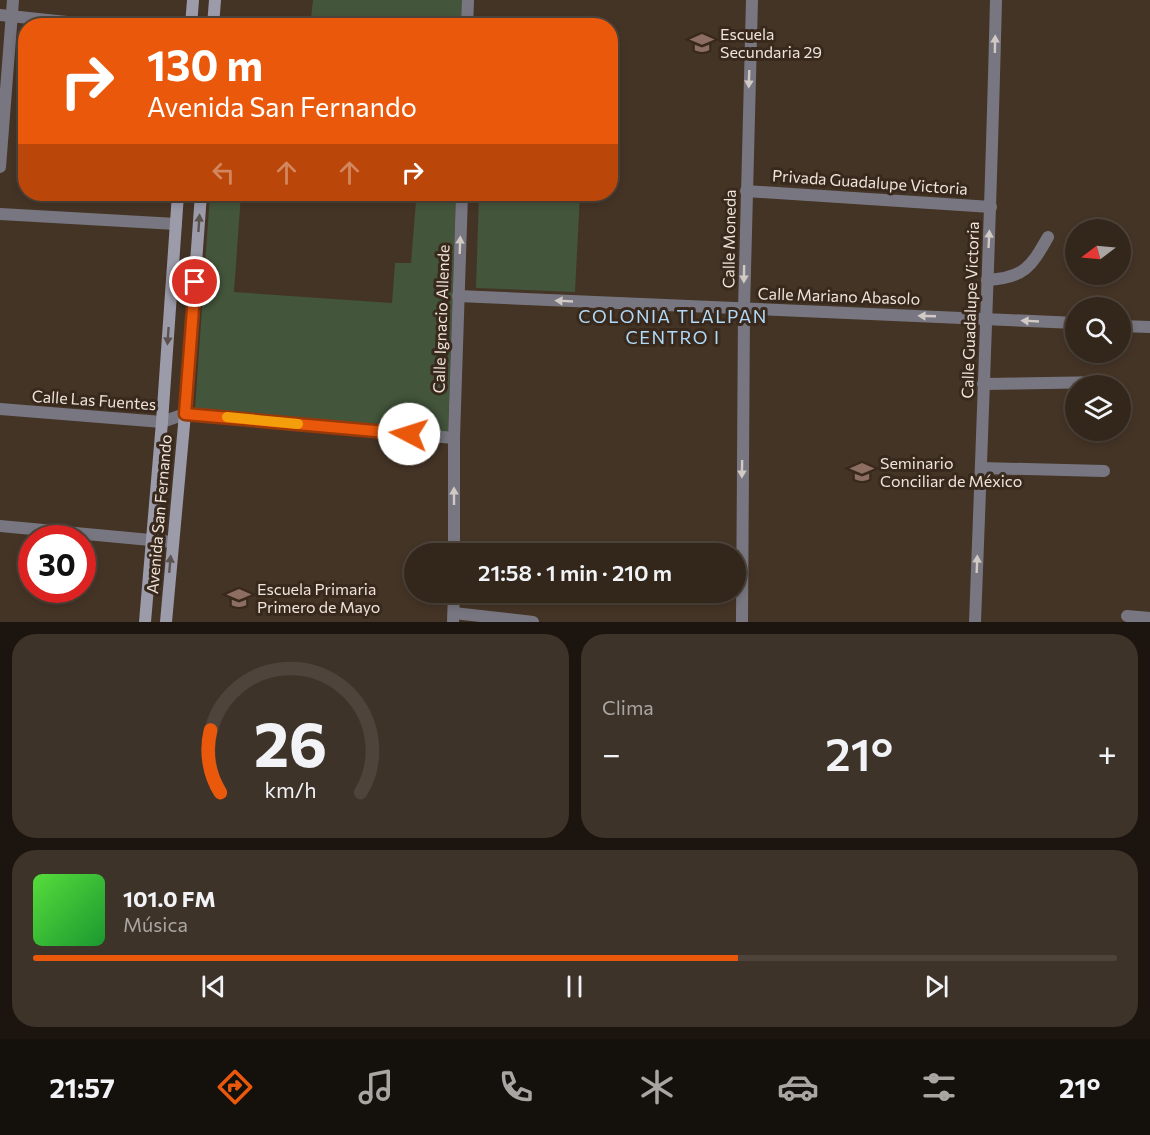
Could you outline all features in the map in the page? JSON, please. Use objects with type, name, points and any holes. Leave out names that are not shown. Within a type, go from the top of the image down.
[{"type":"main road","points":[[192,18],[193,0]]},
{"type":"main road","points":[[214,18],[215,0]]},
{"type":"main road","name":"Avenida San Fernando","points":[[145,622],[178,201]]},
{"type":"main road","name":"Avenida San Fernando","points":[[166,622],[185,414],[200,201]]},
{"type":"street","points":[[0,166],[6,16],[12,0]]},
{"type":"street","points":[[467,18],[468,0]]},
{"type":"street","name":"Calle Moneda","points":[[742,622],[744,309],[752,0]]},
{"type":"street","name":"Calle Guadalupe Victoria","points":[[975,622],[991,207],[996,0]]},
{"type":"street","points":[[6,16],[26,18]]},
{"type":"street","name":"Privada Guadalupe Victoria","points":[[746,191],[991,207]]},
{"type":"street","name":"Calle Ignacio Allende","points":[[454,543],[454,438],[462,201]]},
{"type":"street","points":[[0,214],[176,224]]},
{"type":"street","points":[[987,280],[1013,277],[1025,270],[1048,237]]},
{"type":"street","name":"Calle Mariano Abasolo","points":[[458,296],[1065,323]]},
{"type":"street","points":[[1131,326],[1150,327]]},
{"type":"street","points":[[983,384],[1065,383]]},
{"type":"street","name":"Calle Las Fuentes","points":[[0,409],[162,422],[185,414]]},
{"type":"street","points":[[185,414],[454,438]]},
{"type":"street","points":[[981,468],[1104,471]]},
{"type":"street","points":[[0,526],[172,543]]},
{"type":"street","points":[[454,603],[453,618],[533,622]]},
{"type":"street","points":[[1127,616],[1150,618]]},
{"type":"green space","points":[[313,0],[463,0],[462,18],[311,18]]},
{"type":"green space","points":[[220,16],[311,18],[220,18]]},
{"type":"green space","points":[[210,201],[240,201],[234,292],[392,303],[395,263],[411,263],[416,201],[446,203],[446,201],[456,201],[448,434],[195,408]]},
{"type":"green space","points":[[479,201],[580,201],[575,292],[476,288]]},
{"type":"slow traffic","points":[[227,417],[298,424]]},
{"type":"place","name":"Escuela Secundaria 29","points":[[702,43]]},
{"type":"place","name":"Seminario Conciliar de México","points":[[862,472]]},
{"type":"place","name":"Escuela Primaria Primero de Mayo","points":[[239,598]]},
{"type":"district","name":"COLONIA TLALPAN CENTRO I","points":[[673,327]]},
{"type":"route","points":[[195,282],[185,414],[409,434]]}]
